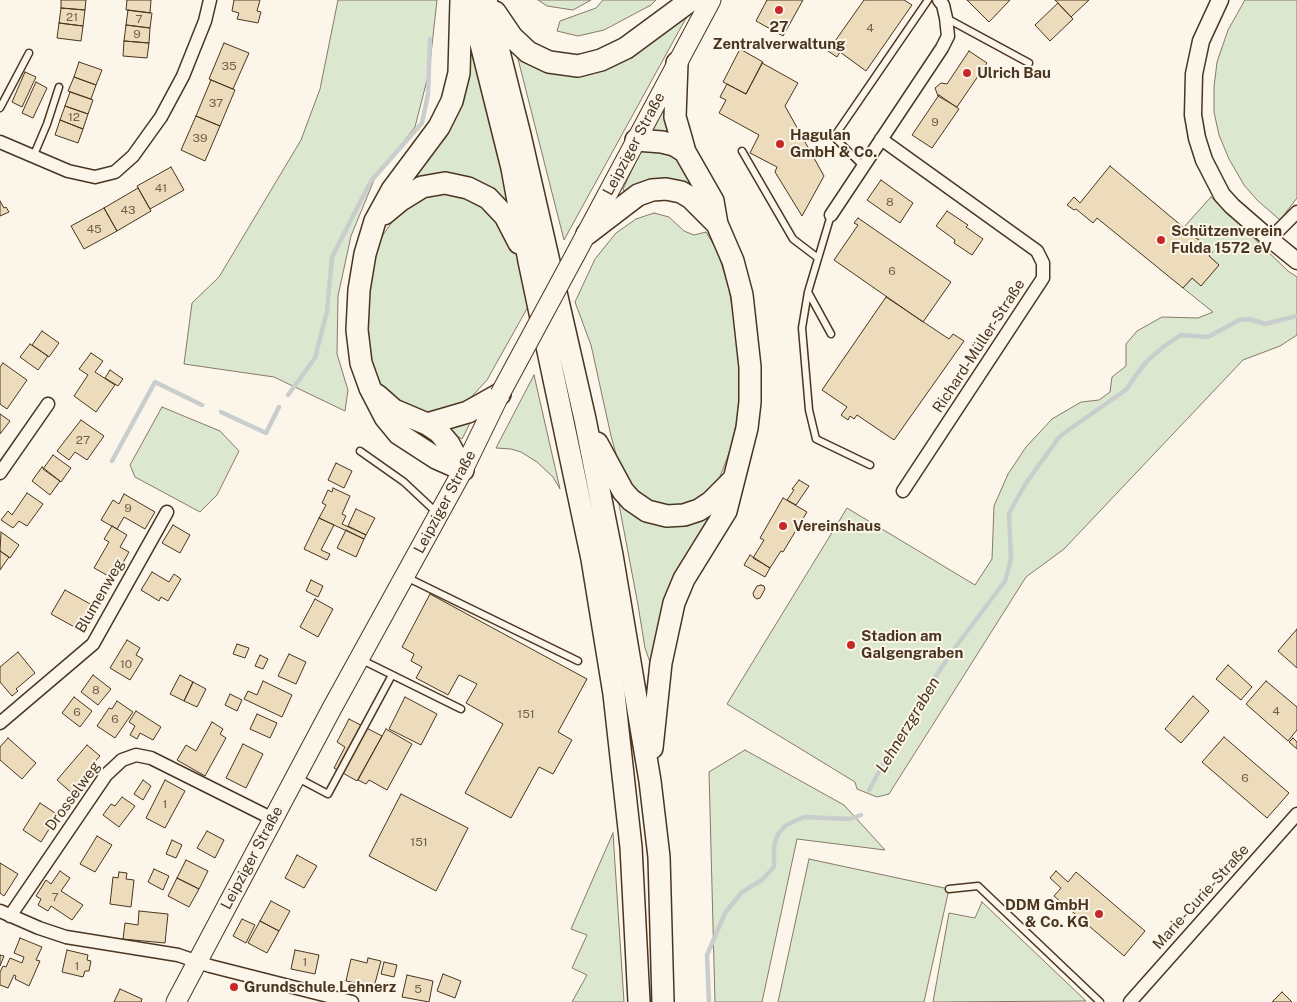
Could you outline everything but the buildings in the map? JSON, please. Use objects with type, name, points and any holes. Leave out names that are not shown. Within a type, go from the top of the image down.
[{"type":"highway","points":[[460,0],[459,73],[452,101],[439,127],[392,190],[375,221],[365,254],[359,290],[357,330],[361,363],[370,388],[385,417],[399,434],[436,458],[463,470]]},
{"type":"highway","points":[[481,0],[512,37],[528,52],[549,62],[578,66],[601,60],[626,48],[691,0]]},
{"type":"highway","points":[[481,0],[529,261],[592,559],[614,694],[631,847],[639,1002]]},
{"type":"highway","points":[[481,0],[520,135],[585,419],[612,555],[650,781],[659,857],[664,1002]]},
{"type":"highway","points":[[650,781],[661,663],[674,603],[684,579],[726,511],[747,428],[750,402],[750,367],[742,296],[733,262],[685,152],[675,117],[677,63]]},
{"type":"highway","points":[[636,140],[662,142],[674,145],[685,152]]},
{"type":"highway","points":[[375,221],[400,200],[422,187],[446,183],[468,188],[488,198],[505,216],[529,261]]},
{"type":"highway","points":[[586,234],[638,195],[652,190],[666,189],[681,192],[707,205]]},
{"type":"highway","points":[[370,388],[394,410],[427,424],[438,432],[449,444],[463,470]]},
{"type":"highway","points":[[427,424],[496,402]]},
{"type":"highway","points":[[585,419],[624,491],[631,500],[647,511],[667,516],[684,515],[699,510],[711,502],[733,480]]},
{"type":"main road","name":"Leipziger Straße","points":[[176,1002],[359,658],[439,515],[496,402],[711,0]]},
{"type":"street","points":[[0,142],[68,171],[95,177],[116,172],[134,156],[161,117],[184,76],[205,21],[210,0]]},
{"type":"street","points":[[1220,0],[1201,41],[1194,74],[1193,115],[1197,138],[1204,160],[1222,194],[1232,206],[1270,240],[1297,261]]},
{"type":"street","points":[[832,215],[942,48],[948,36],[943,2]]},
{"type":"street","name":"Richard-Müller-Straße","points":[[881,139],[1037,252],[1044,263],[1043,278],[903,491]]},
{"type":"street","points":[[1270,240],[1297,212]]},
{"type":"street","points":[[0,474],[48,404]]},
{"type":"street","name":"Blumenweg","points":[[0,723],[93,644],[167,512]]},
{"type":"street","name":"Drosselweg","points":[[5,913],[106,775],[122,760],[136,755],[151,758],[273,819]]},
{"type":"street","name":"Marie-Curie-Straße","points":[[1130,1002],[1297,814]]},
{"type":"street","points":[[5,913],[66,937],[178,955],[197,962],[352,1002]]},
{"type":"lane","points":[[863,166],[834,137],[928,0]]},
{"type":"lane","points":[[946,18],[1029,63]]},
{"type":"lane","points":[[0,108],[28,52]]},
{"type":"lane","points":[[33,157],[47,124],[59,87]]},
{"type":"lane","points":[[742,151],[793,239],[818,258]]},
{"type":"lane","points":[[832,215],[808,292],[802,328],[809,410],[816,440],[870,465]]},
{"type":"lane","points":[[808,292],[831,334]]},
{"type":"lane","points":[[360,451],[404,482],[439,515]]},
{"type":"lane","points":[[405,577],[578,662]]},
{"type":"lane","points":[[359,658],[461,710]]},
{"type":"lane","points":[[295,777],[328,794],[392,675]]},
{"type":"lane","points":[[949,889],[978,886],[1100,1002]]},
{"type":"green space","points":[[338,0],[437,0],[429,72],[415,127],[374,180],[351,236],[338,296],[337,354],[348,390],[345,411],[274,377],[184,364],[192,303],[219,277],[301,140],[320,89]]},
{"type":"green space","points":[[538,0],[591,0],[573,10],[547,6]]},
{"type":"green space","points":[[603,0],[656,0],[651,5],[604,30],[578,36],[557,31],[560,21],[596,8]]},
{"type":"green space","points":[[1245,0],[1297,0],[1297,198],[1280,220],[1257,200],[1244,185],[1229,159],[1219,135],[1214,112],[1217,62],[1228,30]]},
{"type":"green space","points":[[691,9],[564,240],[516,51],[565,73]]},
{"type":"green space","points":[[474,50],[512,207],[482,187],[400,196],[471,51]]},
{"type":"green space","points":[[667,102],[674,137],[649,134]]},
{"type":"green space","points":[[641,150],[669,153],[680,162],[701,193],[624,191],[623,189]]},
{"type":"green space","points":[[456,191],[489,206],[511,240],[519,260],[529,305],[487,380],[465,404],[441,416],[411,412],[390,396],[378,380],[366,341],[365,299],[373,257],[383,235],[396,216],[426,195]]},
{"type":"green space","points":[[1211,197],[1288,271],[1297,277],[1297,335],[1280,346],[1243,360],[1064,549],[1026,577],[889,794],[877,797],[857,789],[855,782],[727,704],[847,508],[975,585],[992,559],[994,506],[1008,474],[1026,447],[1052,419],[1081,402],[1099,400],[1110,392],[1112,377],[1126,366],[1126,344],[1137,331],[1162,317],[1198,318],[1213,312],[1183,288],[1192,278],[1201,285],[1219,265],[1209,256],[1213,252],[1184,227]]},
{"type":"green space","points":[[654,213],[669,217],[684,231],[694,235],[706,232],[718,252],[729,289],[740,352],[741,386],[738,416],[731,448],[719,479],[701,497],[681,506],[664,507],[646,501],[631,488],[618,461],[591,345],[575,302],[595,259],[616,233],[636,219]]},
{"type":"green space","points":[[534,375],[560,489],[553,477],[537,462],[521,452],[496,448]]},
{"type":"green space","points":[[162,407],[220,431],[239,451],[217,495],[200,512],[135,477],[130,465]]},
{"type":"green space","points":[[473,417],[462,439],[446,430]]},
{"type":"green space","points":[[618,499],[627,506],[718,506],[651,665],[645,648]]},
{"type":"green space","points":[[745,750],[844,805],[885,850],[797,839],[762,1002],[715,1002],[709,772]]},
{"type":"green space","points":[[613,833],[624,1002],[572,1002],[587,975],[572,968],[587,935],[571,929]]},
{"type":"green space","points":[[809,859],[949,889],[924,1002],[778,1002]]},
{"type":"green space","points":[[982,902],[1086,1001],[933,1002],[949,913],[975,918]]},
{"type":"waterway","points":[[288,395],[315,358],[327,311],[332,257],[371,181],[422,123],[428,94],[430,39]]},
{"type":"waterway","name":"Lehnerzgraben","points":[[869,790],[886,759],[903,736],[914,710],[951,653],[1005,581],[1011,559],[1009,513],[1026,483],[1060,436],[1127,389],[1147,361],[1181,335],[1208,337],[1239,320],[1249,319],[1265,324],[1297,316]]},
{"type":"waterway","points":[[112,461],[155,382],[202,405]]},
{"type":"waterway","points":[[221,412],[266,433],[279,407]]},
{"type":"waterway","name":"Lehnerzgraben","points":[[709,1002],[707,955],[725,913],[742,892],[762,880],[774,867],[774,846],[778,834],[786,825],[804,817],[850,819],[861,815]]},
{"type":"place","name":"27 Zentralverwaltung","points":[[779,10]]},
{"type":"place","name":"Ulrich Bau","points":[[967,73]]},
{"type":"place","name":"Hagulan GmbH & Co.","points":[[780,144]]},
{"type":"place","name":"Schützenverein Fulda 1572 eV","points":[[1161,240]]},
{"type":"place","name":"Vereinshaus","points":[[783,526]]},
{"type":"place","name":"Stadion am Galgengraben","points":[[851,645]]},
{"type":"place","name":"DDM GmbH & Co. KG","points":[[1099,914]]},
{"type":"place","name":"Grundschule Lehnerz","points":[[234,987]]}]
